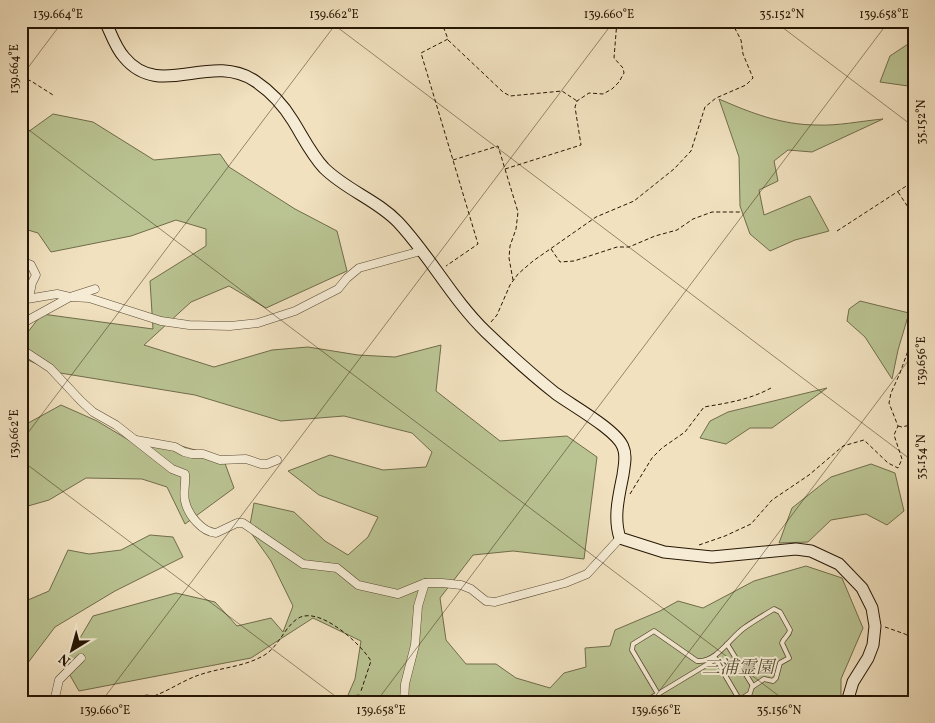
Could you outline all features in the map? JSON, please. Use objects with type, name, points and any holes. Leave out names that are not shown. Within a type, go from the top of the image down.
[{"type":"street","points":[[105,21],[124,57],[140,72],[157,77],[222,70],[254,80],[278,101],[292,119],[310,151],[324,169],[391,215],[421,251],[464,309],[485,331],[523,367],[616,436],[623,446],[625,459],[616,527],[620,538]]},
{"type":"street","points":[[25,299],[57,294],[70,298],[89,298],[161,321],[189,325],[230,326],[258,323],[295,311],[338,289],[359,268],[421,251]]},
{"type":"street","points":[[21,261],[31,265],[36,275],[25,299]]},
{"type":"street","points":[[21,324],[70,298],[95,290]]},
{"type":"street","points":[[21,349],[50,368],[81,402],[93,412],[116,425],[172,469],[185,474],[185,500],[197,524],[216,533],[237,523],[243,523],[302,564],[337,568],[358,585],[398,594],[425,584],[442,582],[461,585],[471,589],[486,601],[495,602],[565,584],[587,574],[620,538]]},
{"type":"street","points":[[135,440],[176,447],[184,452],[203,454],[220,460],[246,460],[261,464],[277,460]]},
{"type":"street","points":[[620,538],[664,552],[712,557],[768,550],[796,549],[810,551],[839,564],[862,588],[872,608],[875,626],[868,658],[853,682],[846,702]]},
{"type":"street","points":[[404,702],[405,684],[415,644],[418,606],[425,584]]},
{"type":"street","points":[[54,702],[59,680],[81,658]]},
{"type":"lane","points":[[653,702],[651,698],[714,657],[743,629],[774,609],[780,612],[790,630],[790,634],[783,639],[782,643],[790,658],[780,664],[776,678],[773,681],[764,679],[753,686],[747,702]]},
{"type":"lane","points":[[658,694],[632,650],[633,644],[654,632],[696,661],[703,662],[714,657]]},
{"type":"lane","points":[[727,644],[753,686]]},
{"type":"lane","points":[[714,657],[737,701],[749,694]]},
{"type":"path","points":[[441,21],[448,39],[503,92],[510,96],[562,92],[577,101]]},
{"type":"path","points":[[505,169],[581,145],[575,107],[577,101],[590,93],[603,94],[612,89],[624,73],[623,68],[614,58],[616,21]]},
{"type":"path","points":[[485,331],[498,315],[514,281],[533,261],[596,217],[634,201],[674,169],[691,151],[705,108],[716,98],[746,84],[753,78],[743,54],[740,40],[731,21]]},
{"type":"path","points":[[437,273],[478,244],[421,53],[448,39]]},
{"type":"path","points":[[21,77],[54,95]]},
{"type":"path","points":[[453,160],[498,146],[518,212],[516,229],[509,252],[514,281]]},
{"type":"path","points":[[837,231],[914,181]]},
{"type":"path","points":[[898,191],[914,216]]},
{"type":"path","points":[[550,249],[560,262],[574,261],[617,247],[629,248],[654,236],[677,230],[693,219],[712,212],[740,212]]},
{"type":"path","points":[[687,554],[694,547],[751,524],[772,500],[809,475],[843,446],[864,440],[888,463],[898,468],[902,459],[894,435],[898,426],[889,403],[891,393],[914,334]]},
{"type":"path","points":[[626,501],[652,458],[662,448],[685,432],[698,412],[704,407],[745,400],[771,388]]},
{"type":"path","points":[[898,426],[914,424]]},
{"type":"path","points":[[144,700],[199,675],[261,657],[274,647],[286,629],[298,618],[316,616],[327,621],[350,638],[371,661],[358,701]]},
{"type":"path","points":[[875,626],[885,627],[914,639]]},
{"type":"green space","points":[[914,40],[914,82],[908,86],[880,82],[890,56]]},
{"type":"green space","points":[[719,99],[767,117],[791,123],[833,125],[883,119],[812,152],[788,150],[774,161],[778,181],[759,190],[764,215],[810,196],[829,231],[795,240],[770,251],[750,234],[740,206],[739,157]]},
{"type":"green space","name":"三浦霊園","points":[[53,114],[93,122],[154,160],[220,154],[229,167],[295,209],[337,231],[347,271],[266,308],[229,286],[191,302],[144,345],[214,367],[272,350],[308,347],[358,355],[395,357],[441,345],[436,391],[500,441],[567,436],[597,457],[584,559],[513,551],[473,555],[440,598],[446,640],[466,664],[496,664],[516,678],[550,688],[564,673],[586,667],[585,648],[610,646],[615,630],[660,611],[678,601],[703,608],[754,581],[806,566],[842,578],[863,628],[841,679],[841,702],[345,702],[355,679],[361,641],[313,618],[251,658],[79,691],[64,665],[93,616],[176,593],[215,602],[237,626],[271,618],[283,632],[293,606],[271,561],[249,530],[254,503],[294,512],[325,541],[348,555],[368,537],[378,517],[319,495],[288,471],[330,455],[383,470],[426,467],[432,452],[412,433],[344,416],[281,421],[195,395],[54,372],[26,359],[24,337],[42,314],[153,329],[150,281],[206,246],[206,229],[176,220],[131,236],[51,252],[38,233],[21,228],[21,137]]},
{"type":"green space","points":[[860,301],[909,313],[892,379],[865,337],[847,321],[849,309]]},
{"type":"green space","points":[[827,388],[772,428],[750,428],[726,444],[700,438],[710,421],[728,412]]},
{"type":"green space","points":[[61,405],[97,421],[132,442],[181,446],[223,458],[234,488],[185,524],[167,487],[142,479],[86,478],[49,500],[21,508],[21,427]]},
{"type":"green space","points":[[871,464],[895,473],[904,511],[887,525],[866,514],[831,520],[808,542],[779,543],[792,508],[831,477]]},
{"type":"green space","points":[[150,535],[173,537],[183,557],[115,591],[55,627],[21,672],[21,603],[49,591],[68,550],[89,554],[121,550]]}]
